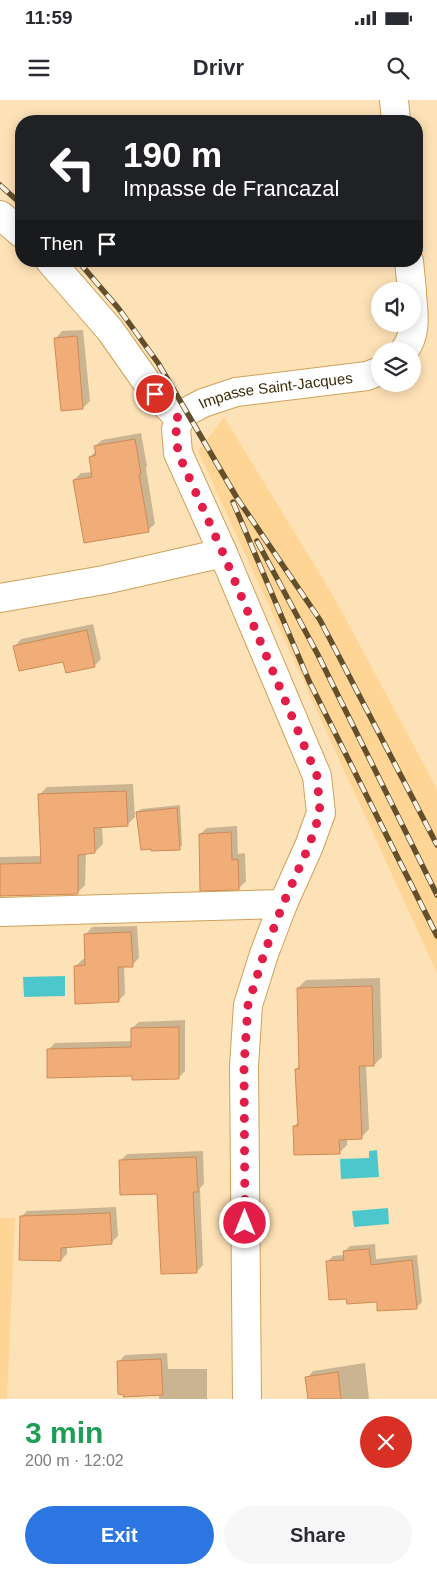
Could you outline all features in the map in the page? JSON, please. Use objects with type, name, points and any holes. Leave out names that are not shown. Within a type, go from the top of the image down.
[{"type":"street","points":[[394,100],[395,115]]},
{"type":"street","points":[[0,215],[15,228]]},
{"type":"street","points":[[55,267],[110,330],[155,394],[180,420]]},
{"type":"street","points":[[410,267],[411,282]]},
{"type":"street","name":"Impasse Saint-Jacques","points":[[247,1399],[244,1066],[248,1005],[264,954],[283,904],[309,846],[320,813],[317,776],[223,553],[178,453],[176,429],[180,420],[188,411],[203,403],[236,392],[371,374]]},
{"type":"street","points":[[0,598],[104,580],[223,553]]},
{"type":"street","points":[[0,912],[283,904]]},
{"type":"shaded area","points":[[224,417],[334,597],[437,789],[437,973],[198,451]]},
{"type":"shaded area","points":[[0,1218],[15,1218],[7,1399],[0,1399]]},
{"type":"water","points":[[65,976],[65,996],[24,997],[23,977]]},
{"type":"water","points":[[377,1150],[379,1177],[341,1179],[340,1159],[369,1158],[369,1151]]},
{"type":"water","points":[[388,1208],[389,1224],[354,1227],[352,1211]]},
{"type":"building","points":[[77,336],[83,409],[61,411],[54,338]]},
{"type":"building","points":[[135,439],[149,532],[84,543],[73,480],[92,477],[89,457],[96,455],[94,446]]},
{"type":"building","points":[[87,630],[95,667],[66,673],[63,662],[19,671],[13,646]]},
{"type":"building","points":[[126,791],[128,826],[94,828],[95,853],[78,855],[78,894],[0,896],[0,864],[41,863],[38,794]]},
{"type":"building","points":[[177,808],[180,850],[141,850],[136,812]]},
{"type":"building","points":[[231,832],[232,860],[238,859],[239,890],[200,891],[199,834]]},
{"type":"building","points":[[131,932],[133,967],[118,967],[119,1002],[75,1004],[74,966],[85,965],[84,934]]},
{"type":"building","points":[[372,986],[374,1066],[359,1066],[362,1139],[339,1140],[340,1154],[294,1155],[293,1126],[298,1126],[295,1069],[299,1069],[297,988]]},
{"type":"building","points":[[179,1027],[179,1079],[132,1080],[132,1076],[47,1078],[47,1049],[131,1047],[131,1028]]},
{"type":"building","points":[[196,1157],[198,1192],[193,1192],[197,1273],[161,1274],[157,1194],[120,1195],[119,1160]]},
{"type":"building","points":[[110,1213],[112,1244],[61,1248],[61,1261],[19,1260],[20,1216]]},
{"type":"building","points":[[369,1249],[371,1265],[412,1260],[417,1309],[377,1311],[377,1302],[347,1304],[346,1299],[329,1300],[326,1261],[344,1260],[343,1251]]},
{"type":"building","points":[[161,1359],[163,1395],[123,1397],[124,1395],[118,1394],[117,1361]]},
{"type":"building","points":[[338,1372],[341,1399],[308,1399],[305,1377]]},
{"type":"railway","points":[[0,185],[15,199]]},
{"type":"railway","points":[[83,267],[119,309],[158,363],[237,498],[320,620],[437,845]]},
{"type":"railway","points":[[233,502],[309,681],[437,936]]},
{"type":"railway","points":[[257,541],[318,655],[437,895]]},
{"type":"route","points":[[155,394],[180,420],[176,429],[178,453],[223,553],[317,776],[320,813],[309,846],[283,904],[264,954],[248,1005],[244,1066],[245,1223]]}]
